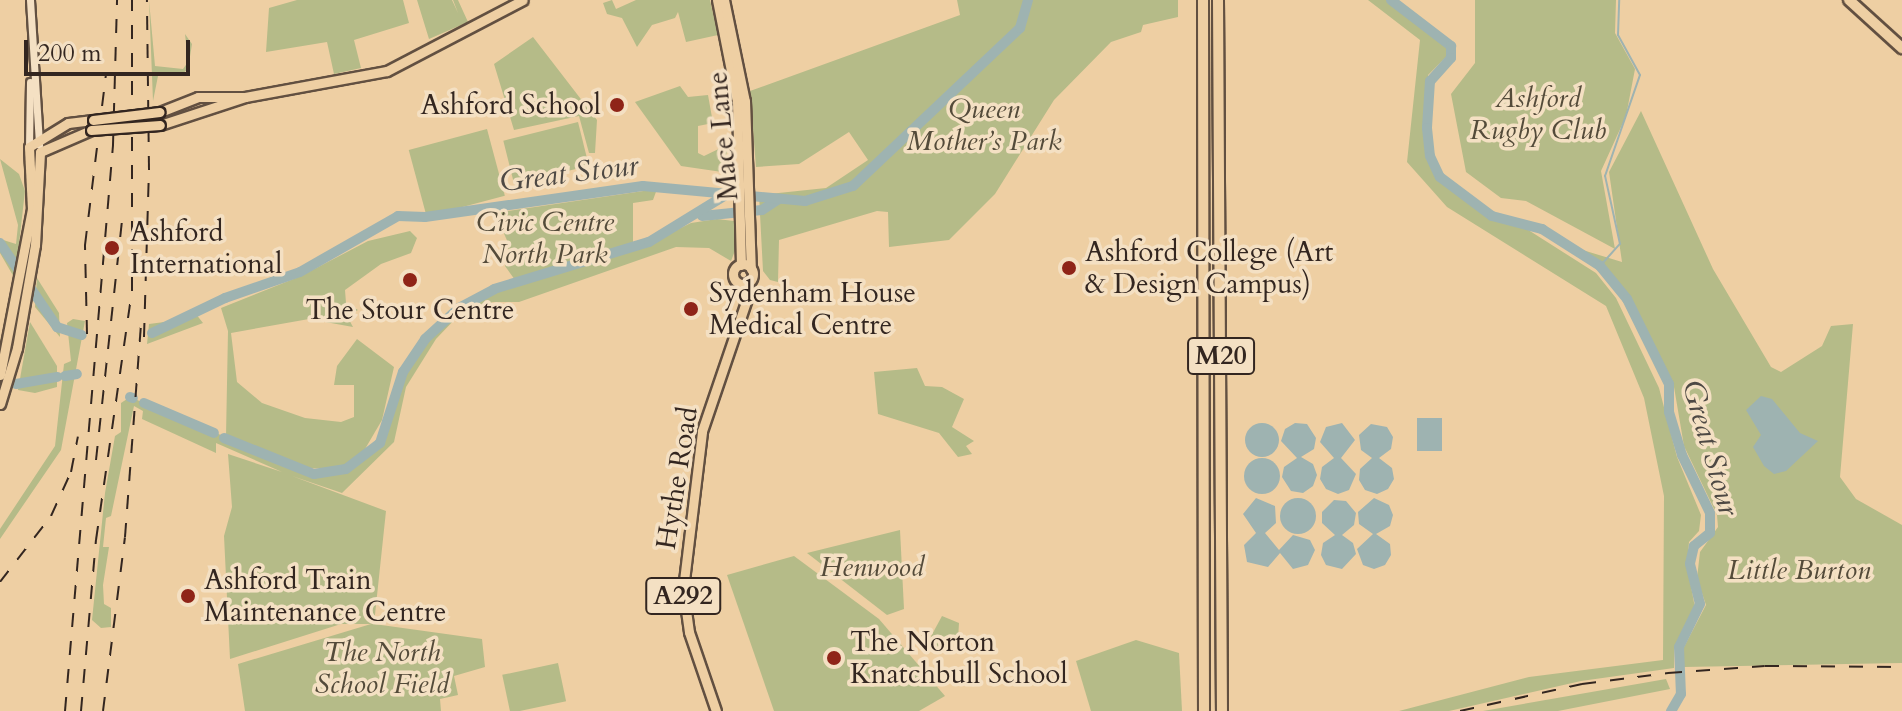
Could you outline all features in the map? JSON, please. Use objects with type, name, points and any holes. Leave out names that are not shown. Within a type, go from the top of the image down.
[{"type":"highway","name":"M20","points":[[1203,0],[1204,711]]},
{"type":"highway","name":"M20","points":[[1218,0],[1222,711]]},
{"type":"highway","points":[[1849,0],[1902,48]]},
{"type":"main road","points":[[0,404],[13,347],[16,304],[40,215],[33,151],[38,138],[68,123],[160,125],[178,120],[200,108],[245,97],[387,71],[523,0]]},
{"type":"main road","name":"Mace Lane","points":[[717,0],[735,84],[748,216],[746,267]]},
{"type":"main road","name":"Mace Lane","points":[[724,0],[741,72],[746,189]]},
{"type":"main road","points":[[33,151],[92,125],[160,112],[198,97],[245,97]]},
{"type":"main road","points":[[0,375],[24,315],[27,262]]},
{"type":"main road","points":[[744,283],[746,267]]},
{"type":"main road","points":[[744,283],[734,274],[746,267]]},
{"type":"main road","name":"Hythe Road","points":[[716,711],[689,632],[683,589],[702,431],[745,300],[744,283]]},
{"type":"street","points":[[30,0],[33,151]]},
{"type":"street","points":[[31,76],[38,138]]},
{"type":"green space","points":[[149,0],[155,66],[183,69],[188,62],[185,34],[192,44],[188,69],[181,75],[167,72],[158,76],[153,101]]},
{"type":"green space","points":[[297,0],[403,0],[409,23],[354,40],[361,68],[334,74],[327,42],[266,52],[269,8]]},
{"type":"green space","points":[[417,0],[452,0],[458,13],[453,0],[458,0],[468,22],[429,39]]},
{"type":"green space","points":[[612,0],[616,9],[636,0],[710,0],[718,35],[686,42],[678,12],[675,18],[652,25],[637,47],[622,18],[607,14],[603,3]]},
{"type":"green space","name":"Queen Mother’s Park","points":[[957,0],[1178,0],[1178,17],[1143,25],[1141,32],[1111,42],[1054,100],[995,194],[949,240],[889,247],[888,212],[877,211],[779,240],[778,282],[770,280],[763,271],[759,195],[826,188],[868,160],[849,132],[799,164],[756,167],[750,91],[960,15]]},
{"type":"green space","points":[[1368,0],[1386,0],[1447,46],[1447,56],[1428,75],[1426,155],[1438,179],[1490,219],[1522,226],[1596,273],[1616,298],[1659,388],[1677,457],[1701,515],[1699,531],[1689,542],[1687,565],[1695,608],[1674,649],[1674,668],[1581,681],[1449,711],[1399,711],[1529,677],[1663,660],[1664,496],[1644,398],[1606,306],[1447,207],[1407,162],[1420,40]]},
{"type":"green space","name":"Ashford Rugby Club","points":[[1475,0],[1616,0],[1615,33],[1635,69],[1626,116],[1601,171],[1615,249],[1526,201],[1501,198],[1466,172],[1451,94],[1475,63]]},
{"type":"green space","points":[[533,37],[597,120],[595,153],[589,153],[579,116],[514,130],[494,64]]},
{"type":"green space","points":[[680,86],[688,97],[708,95],[713,123],[698,126],[698,153],[704,156],[729,144],[722,172],[681,166],[635,102]]},
{"type":"green space","name":"Little Burton","points":[[1641,111],[1713,269],[1771,367],[1781,372],[1822,346],[1831,326],[1853,324],[1840,477],[1856,499],[1902,525],[1902,663],[1684,667],[1683,649],[1706,605],[1697,578],[1700,552],[1718,527],[1717,515],[1684,446],[1674,387],[1628,294],[1605,267],[1576,248],[1622,262],[1609,172]]},
{"type":"green space","points":[[578,122],[589,166],[514,184],[503,141]]},
{"type":"green space","points":[[487,129],[505,196],[427,217],[409,150]]},
{"type":"green space","points":[[0,159],[19,174],[25,191],[15,279],[0,253],[0,239],[16,244],[18,225]]},
{"type":"green space","name":"Civic Centre North Park","points":[[657,189],[653,200],[633,203],[633,247],[515,280],[505,266],[509,245],[495,213]]},
{"type":"green space","name":"The North School Field","points":[[717,219],[734,221],[738,243],[731,261],[709,248],[676,247],[519,302],[493,302],[457,317],[436,339],[406,387],[394,442],[342,493],[292,476],[386,511],[374,624],[482,639],[485,667],[454,676],[458,695],[440,699],[441,711],[245,711],[238,664],[371,624],[341,624],[230,659],[224,536],[232,507],[228,454],[282,472],[216,443],[216,453],[142,419],[143,411],[134,406],[111,516],[106,518],[103,547],[109,547],[103,585],[104,604],[111,608],[111,627],[101,628],[92,620],[105,493],[115,436],[121,432],[121,403],[130,397],[314,474],[337,473],[353,463],[338,469],[307,468],[226,436],[228,331],[221,308],[301,276],[368,241],[410,231],[417,238],[411,253],[381,264],[345,290],[346,303],[358,310],[347,316],[353,327],[309,319],[231,333],[237,382],[262,403],[305,418],[341,422],[354,417],[354,385],[334,385],[337,366],[357,339],[394,367],[382,420],[358,461],[386,432],[389,408],[414,353],[441,322],[479,295],[642,247],[691,223]]},
{"type":"green space","points":[[37,278],[59,313],[60,337],[35,307]]},
{"type":"green space","points":[[192,309],[203,323],[147,344],[149,324],[172,321]]},
{"type":"green space","points":[[73,319],[85,321],[61,450],[0,539],[0,529],[55,446],[64,364],[71,361],[67,323]]},
{"type":"green space","points":[[30,322],[57,366],[57,387],[35,393],[18,390]]},
{"type":"green space","points":[[917,368],[925,386],[942,387],[964,399],[952,427],[974,441],[966,446],[972,454],[958,457],[939,433],[878,414],[874,372]]},
{"type":"green space","name":"Henwood","points":[[900,530],[904,609],[887,615],[807,553]]},
{"type":"green space","name":"The Norton Knatchbull School","points":[[794,556],[879,619],[945,696],[919,711],[774,711],[727,575]]},
{"type":"green space","points":[[942,616],[959,623],[958,640],[950,647],[931,648],[929,640]]},
{"type":"green space","points":[[1136,640],[1179,653],[1182,711],[1091,711],[1076,661]]},
{"type":"green space","points":[[558,663],[566,701],[510,711],[502,675]]},
{"type":"green space","points":[[1666,679],[1670,689],[1558,711],[1483,711]]},
{"type":"shaded area","points":[[1761,396],[1772,399],[1800,433],[1818,441],[1786,471],[1774,474],[1764,466],[1753,447],[1761,435],[1746,410]]},
{"type":"shaded area","points":[[1417,418],[1442,418],[1442,451],[1417,451]]},
{"type":"shaded area","points":[[1262,423],[1274,428],[1279,440],[1274,452],[1262,457],[1250,452],[1245,440],[1250,428]]},
{"type":"shaded area","points":[[1295,423],[1307,424],[1316,438],[1314,449],[1301,457],[1313,464],[1317,475],[1313,486],[1303,493],[1291,491],[1282,477],[1284,467],[1297,458],[1281,441],[1285,429]]},
{"type":"shaded area","points":[[1342,423],[1355,440],[1341,458],[1356,474],[1349,490],[1338,494],[1326,489],[1320,479],[1322,467],[1334,458],[1320,442],[1326,427]]},
{"type":"shaded area","points":[[1371,424],[1387,427],[1393,437],[1391,449],[1379,458],[1392,468],[1394,479],[1388,489],[1377,494],[1365,490],[1359,480],[1360,469],[1372,458],[1361,450],[1359,435]]},
{"type":"shaded area","points":[[1262,458],[1275,463],[1280,476],[1275,489],[1262,494],[1249,489],[1244,476],[1249,463]]},
{"type":"shaded area","points":[[1256,498],[1275,506],[1276,523],[1265,533],[1279,550],[1293,535],[1310,540],[1315,550],[1308,565],[1293,569],[1280,553],[1268,567],[1247,562],[1244,545],[1256,533],[1243,514]]},
{"type":"shaded area","points":[[1298,498],[1310,504],[1316,516],[1310,528],[1298,534],[1286,528],[1280,516],[1286,504]]},
{"type":"shaded area","points":[[1374,498],[1389,505],[1393,515],[1390,526],[1376,534],[1390,544],[1391,555],[1385,565],[1374,569],[1363,565],[1357,549],[1373,534],[1359,524],[1358,512]]},
{"type":"shaded area","points":[[1334,500],[1346,501],[1356,513],[1354,525],[1342,535],[1353,543],[1356,554],[1342,569],[1326,565],[1321,555],[1323,543],[1335,535],[1322,523],[1322,512]]},
{"type":"waterway","name":"Great Stour","points":[[152,333],[225,298],[300,272],[398,216],[425,217],[643,186],[805,201],[853,186],[1020,28],[1028,0]]},
{"type":"waterway","name":"Great Stour","points":[[1391,0],[1451,46],[1451,58],[1430,81],[1427,128],[1430,156],[1440,177],[1492,216],[1542,229],[1600,266],[1627,299],[1669,384],[1669,412],[1682,455],[1710,513],[1710,533],[1694,546],[1690,564],[1700,604],[1679,647],[1681,694],[1671,711]]},
{"type":"waterway","points":[[1600,266],[1620,244],[1605,176],[1640,75],[1618,35],[1619,0]]},
{"type":"waterway","points":[[224,438],[314,474],[346,469],[380,443],[403,372],[425,339],[459,308],[494,289],[649,242],[729,193]]},
{"type":"waterway","points":[[702,216],[762,210],[779,199]]},
{"type":"waterway","name":"Great Stour","points":[[0,243],[57,327],[82,335]]},
{"type":"waterway","points":[[65,376],[77,374]]},
{"type":"waterway","points":[[16,384],[57,377]]},
{"type":"waterway","points":[[144,403],[214,433]]},
{"type":"railway","points":[[65,711],[113,145],[117,0]]},
{"type":"railway","points":[[81,711],[96,540],[132,291],[132,0]]},
{"type":"railway","points":[[144,337],[149,170],[147,0]]},
{"type":"railway","points":[[87,334],[85,245],[106,75]]},
{"type":"railway","points":[[96,460],[123,210]]},
{"type":"railway","points":[[103,711],[125,537],[141,325]]},
{"type":"railway","points":[[0,582],[51,516],[71,472],[78,437]]},
{"type":"railway","points":[[1460,711],[1582,684],[1668,673],[1765,666],[1902,667]]},
{"type":"place","name":"Ashford School","points":[[617,105]]},
{"type":"place","name":"Ashford International","points":[[112,248]]},
{"type":"place","name":"Ashford College (Art & Design Campus)","points":[[1069,268]]},
{"type":"place","name":"The Stour Centre","points":[[410,280]]},
{"type":"place","name":"Sydenham House Medical Centre","points":[[691,309]]},
{"type":"place","name":"Ashford Train Maintenance Centre","points":[[188,596]]},
{"type":"place","name":"The Norton Knatchbull School","points":[[834,658]]}]
